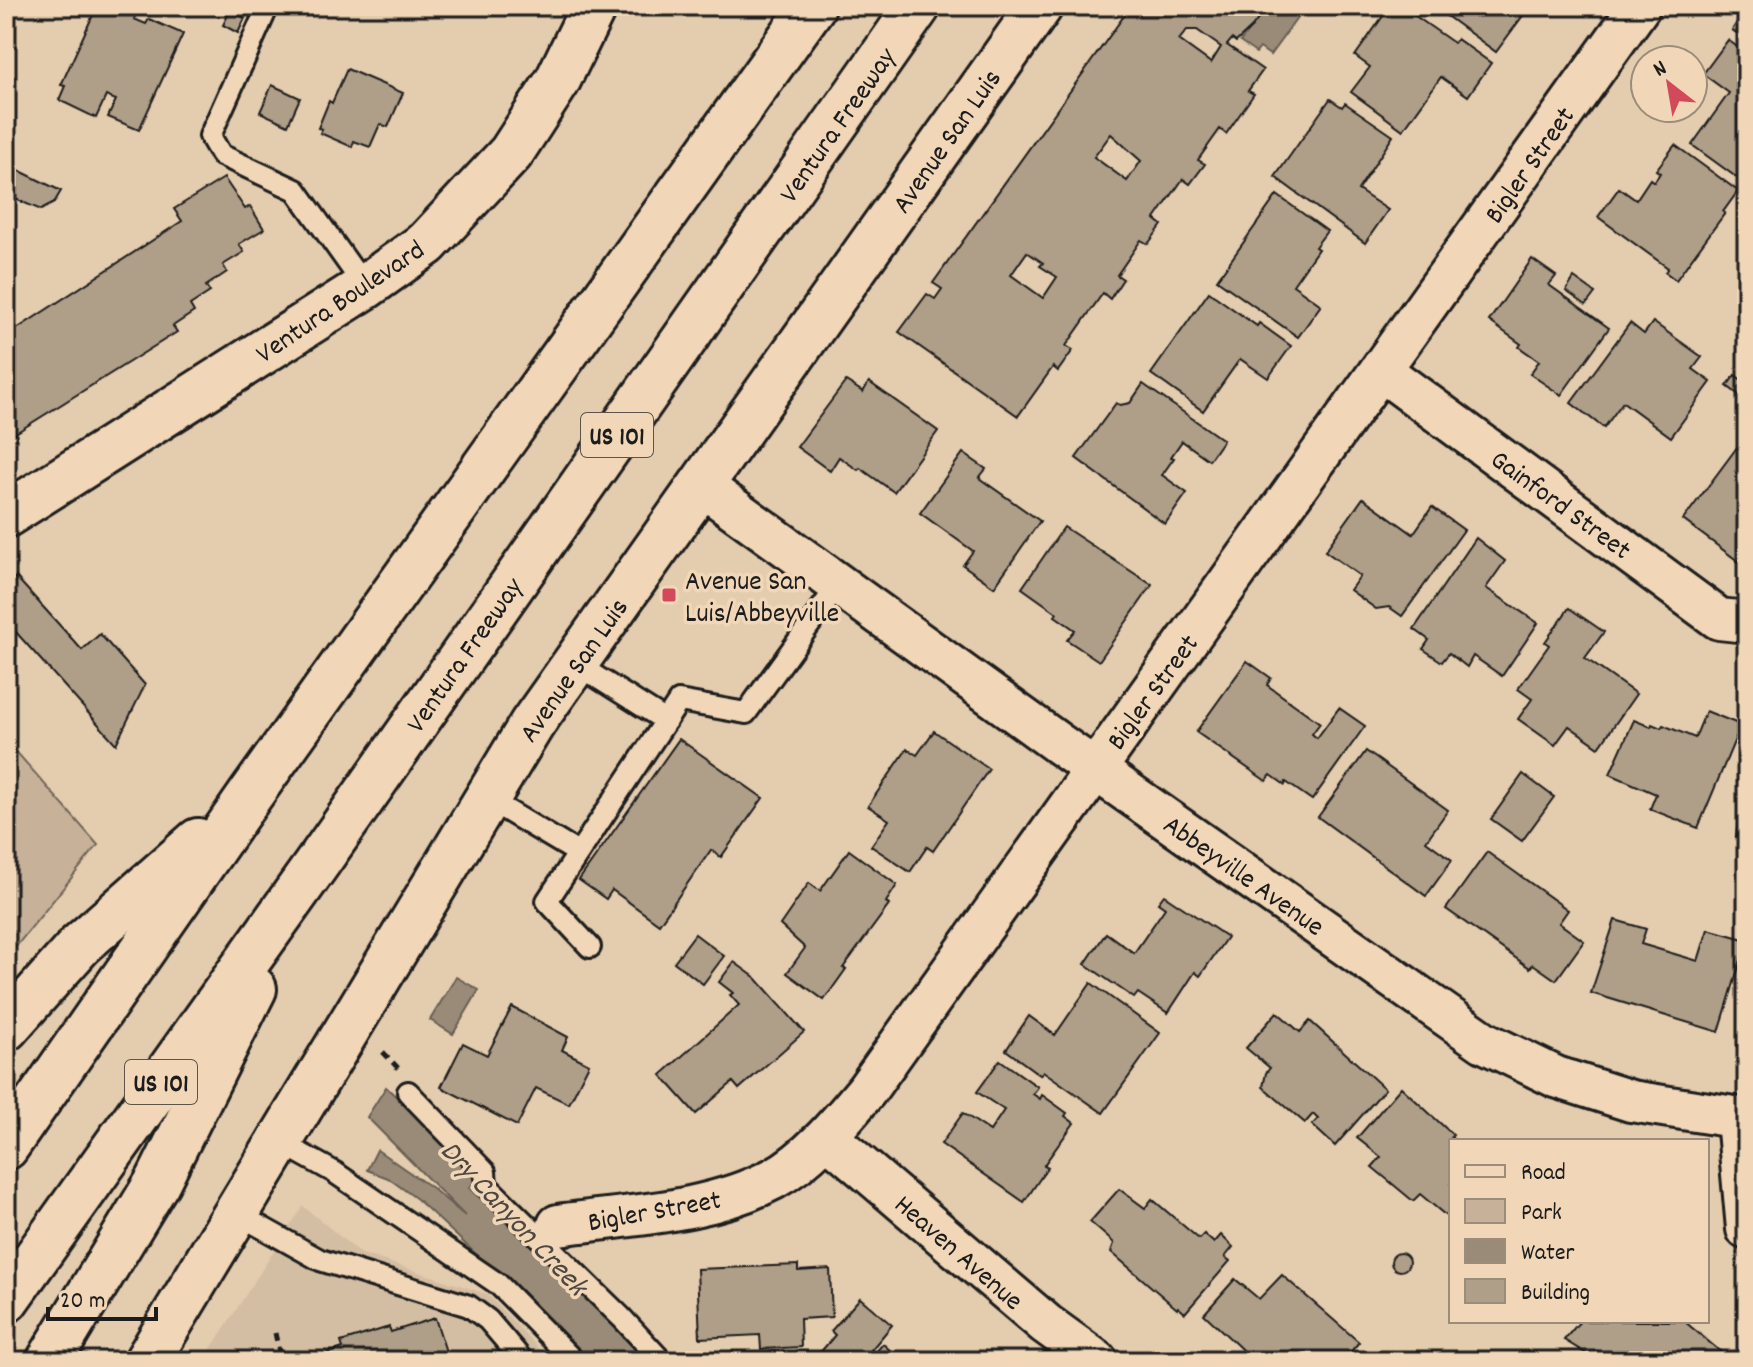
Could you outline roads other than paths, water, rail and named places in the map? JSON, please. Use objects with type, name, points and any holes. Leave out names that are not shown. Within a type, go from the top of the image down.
[{"type":"main road","name":"Ventura Boulevard","points":[[6,515],[365,287],[427,243],[511,153],[557,82],[594,6]]},
{"type":"main road","points":[[6,1147],[251,794],[813,6]]},
{"type":"main road","name":"Ventura Freeway","points":[[6,1300],[316,865],[918,6]]},
{"type":"main road","name":"Avenue San Luis","points":[[147,1361],[532,724],[1040,6]]},
{"type":"main road","points":[[6,1028],[80,945],[251,794]]},
{"type":"main road","points":[[49,1361],[158,1181],[316,865]]},
{"type":"street","name":"Bigler Street","points":[[558,1225],[713,1203],[774,1179],[827,1137],[866,1091],[1640,6]]},
{"type":"street","name":"Gainford Street","points":[[1382,371],[1719,619],[1747,622]]},
{"type":"street","name":"Abbeyville Avenue","points":[[701,485],[1484,1042],[1556,1077],[1631,1101],[1742,1119],[1747,1229]]},
{"type":"street","name":"Heaven Avenue","points":[[827,1137],[1046,1324],[1097,1361]]},
{"type":"lane","points":[[268,6],[210,136],[221,155],[296,190],[365,287]]},
{"type":"lane","points":[[590,947],[547,901],[679,701],[746,713],[839,584]]},
{"type":"lane","points":[[576,664],[666,721]]},
{"type":"lane","points":[[486,798],[578,853]]},
{"type":"lane","points":[[408,1092],[485,1172],[486,1185],[662,1361]]},
{"type":"lane","points":[[278,1141],[334,1172],[498,1284],[574,1361]]},
{"type":"lane","points":[[236,1213],[320,1260],[469,1306],[488,1320],[523,1361]]},
{"type":"water","points":[[1267,6],[1297,6],[1303,10],[1270,55],[1260,48],[1256,53],[1240,42]]},
{"type":"water","points":[[456,977],[479,990],[453,1034],[430,1020]]},
{"type":"water","points":[[386,1087],[480,1176],[469,1188],[603,1314],[647,1361],[591,1361],[417,1199],[388,1178],[367,1170],[377,1150],[432,1188],[465,1216],[367,1117]]},
{"type":"place","name":"Avenue San Luis/Abbeyville","points":[[669,595]]},
{"type":"water label","name":"Dry Canyon Creek","points":[[515,1217]]}]
